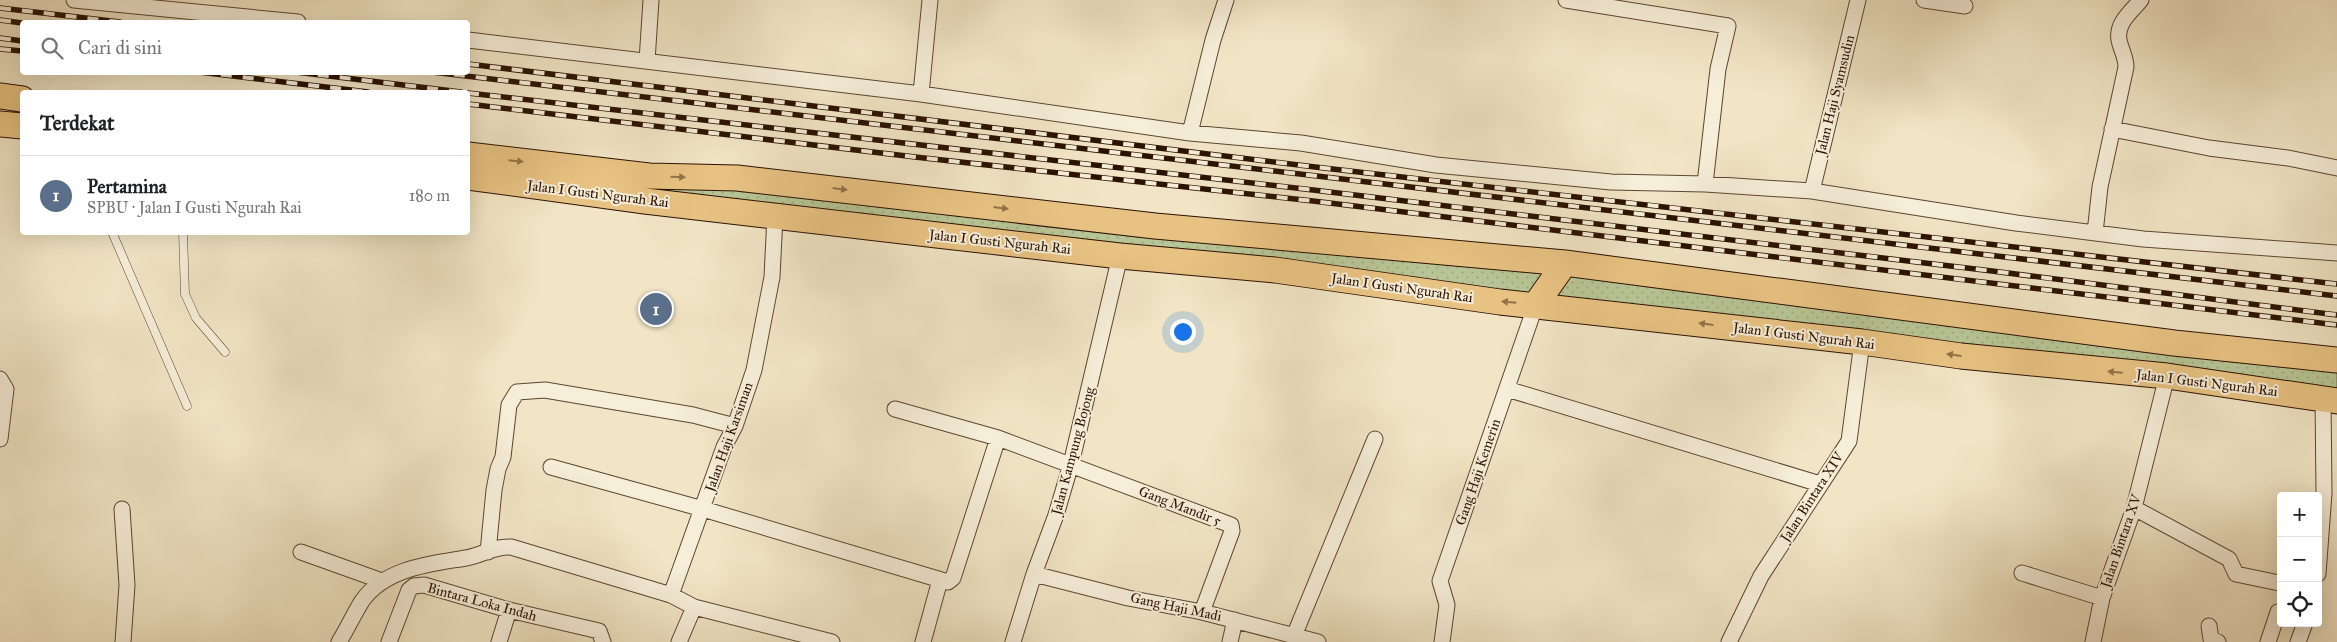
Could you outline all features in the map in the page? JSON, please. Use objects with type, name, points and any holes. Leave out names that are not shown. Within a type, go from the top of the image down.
[{"type":"main road","points":[[0,96],[20,99]]},
{"type":"main road","points":[[0,124],[20,126]]},
{"type":"main road","name":"Jalan I Gusti Ngurah Rai","points":[[470,155],[647,188],[775,216],[1120,256],[1275,270],[1500,302],[1536,304],[1862,342],[1961,356],[2167,376],[2330,399]]},
{"type":"main road","name":"Jalan I Gusti Ngurah Rai","points":[[470,177],[647,188],[737,178],[1155,226],[1565,263],[2174,343],[2337,360]]},
{"type":"main road","points":[[1536,304],[1565,263]]},
{"type":"main road","points":[[2167,376],[2174,343]]},
{"type":"street","points":[[74,0],[278,20]]},
{"type":"street","points":[[647,61],[651,0]]},
{"type":"street","points":[[921,94],[930,0]]},
{"type":"street","points":[[1190,133],[1213,40],[1226,0]]},
{"type":"street","points":[[1566,0],[1728,26],[1718,68],[1705,184]]},
{"type":"street","name":"Jalan Haji Syamsudin","points":[[1812,191],[1858,0]]},
{"type":"street","points":[[1924,0],[1965,6]]},
{"type":"street","points":[[2095,233],[2100,188],[2126,67],[2126,57],[2119,40],[2119,30],[2123,21],[2141,0]]},
{"type":"street","points":[[470,40],[921,94],[1190,133],[1301,143],[1445,166],[1611,182],[1705,184],[1812,191],[2016,223],[2095,233],[2337,253]]},
{"type":"street","points":[[2112,129],[2209,148],[2288,158],[2337,168]]},
{"type":"street","name":"Jalan Haji Karsiman","points":[[672,595],[724,447],[736,426],[754,370],[772,277],[775,216]]},
{"type":"street","name":"Jalan Kampung Bojong","points":[[1013,642],[1034,574],[1056,515],[1071,464],[1120,256]]},
{"type":"street","name":"Gang Haji Kemerin","points":[[1442,642],[1447,605],[1440,581],[1536,304]]},
{"type":"street","name":"Jalan Bintara XIV","points":[[1729,642],[1762,576],[1849,441],[1862,342]]},
{"type":"street","name":"Jalan Bintara XV","points":[[2093,642],[2102,598],[2134,508],[2167,376]]},
{"type":"street","points":[[0,379],[6,389],[0,439]]},
{"type":"street","points":[[1507,389],[1820,484]]},
{"type":"street","points":[[488,552],[494,490],[498,469],[503,457],[509,405],[517,392],[545,390],[693,415],[736,426]]},
{"type":"street","points":[[2321,537],[2330,399]]},
{"type":"street","points":[[895,409],[998,438],[1071,464]]},
{"type":"street","points":[[551,467],[703,509],[948,582],[953,580],[998,438]]},
{"type":"street","points":[[1294,636],[1374,439]]},
{"type":"street","name":"Gang Mandir 5","points":[[1071,464],[1231,525],[1232,531],[1202,612]]},
{"type":"street","points":[[2134,508],[2229,559],[2236,574],[2277,583]]},
{"type":"street","points":[[122,509],[127,585],[123,642]]},
{"type":"street","points":[[339,642],[363,600],[382,582],[410,569],[488,552],[493,548],[511,547],[672,595],[694,607],[832,642]]},
{"type":"street","points":[[301,552],[382,582]]},
{"type":"street","points":[[2022,573],[2102,598]]},
{"type":"street","name":"Gang Haji Madi","points":[[1034,574],[1128,598],[1202,612],[1318,642]]},
{"type":"street","points":[[923,642],[940,580]]},
{"type":"street","name":"Bintara Loka Indah","points":[[389,642],[409,590],[414,586],[424,585],[509,610],[600,631],[603,642]]},
{"type":"street","points":[[679,642],[694,607]]},
{"type":"street","points":[[499,642],[509,610]]},
{"type":"street","points":[[2268,642],[2277,613]]},
{"type":"street","points":[[1230,642],[1235,620]]},
{"type":"street","points":[[2209,626],[2211,639],[2218,642]]},
{"type":"street","points":[[2298,642],[2304,627]]},
{"type":"lane","points":[[113,235],[187,406]]},
{"type":"lane","points":[[183,235],[185,294],[196,318],[225,352]]},
{"type":"green space","points":[[470,155],[737,178],[2337,360],[2337,401],[645,201]]},
{"type":"railway","points":[[0,8],[103,20]]},
{"type":"railway","points":[[0,20],[20,23]]},
{"type":"railway","points":[[0,38],[20,41]]},
{"type":"railway","points":[[0,49],[20,51]]},
{"type":"railway","points":[[470,64],[1315,167],[2337,284]]},
{"type":"railway","points":[[224,75],[351,90]]},
{"type":"railway","points":[[321,75],[444,90]]},
{"type":"railway","points":[[458,75],[2337,296]]},
{"type":"railway","points":[[470,93],[1313,190],[1992,271],[2337,315]]},
{"type":"railway","points":[[470,104],[915,157],[1313,201],[2337,325]]},
{"type":"place","name":"Pertamina","points":[[656,309]]}]
